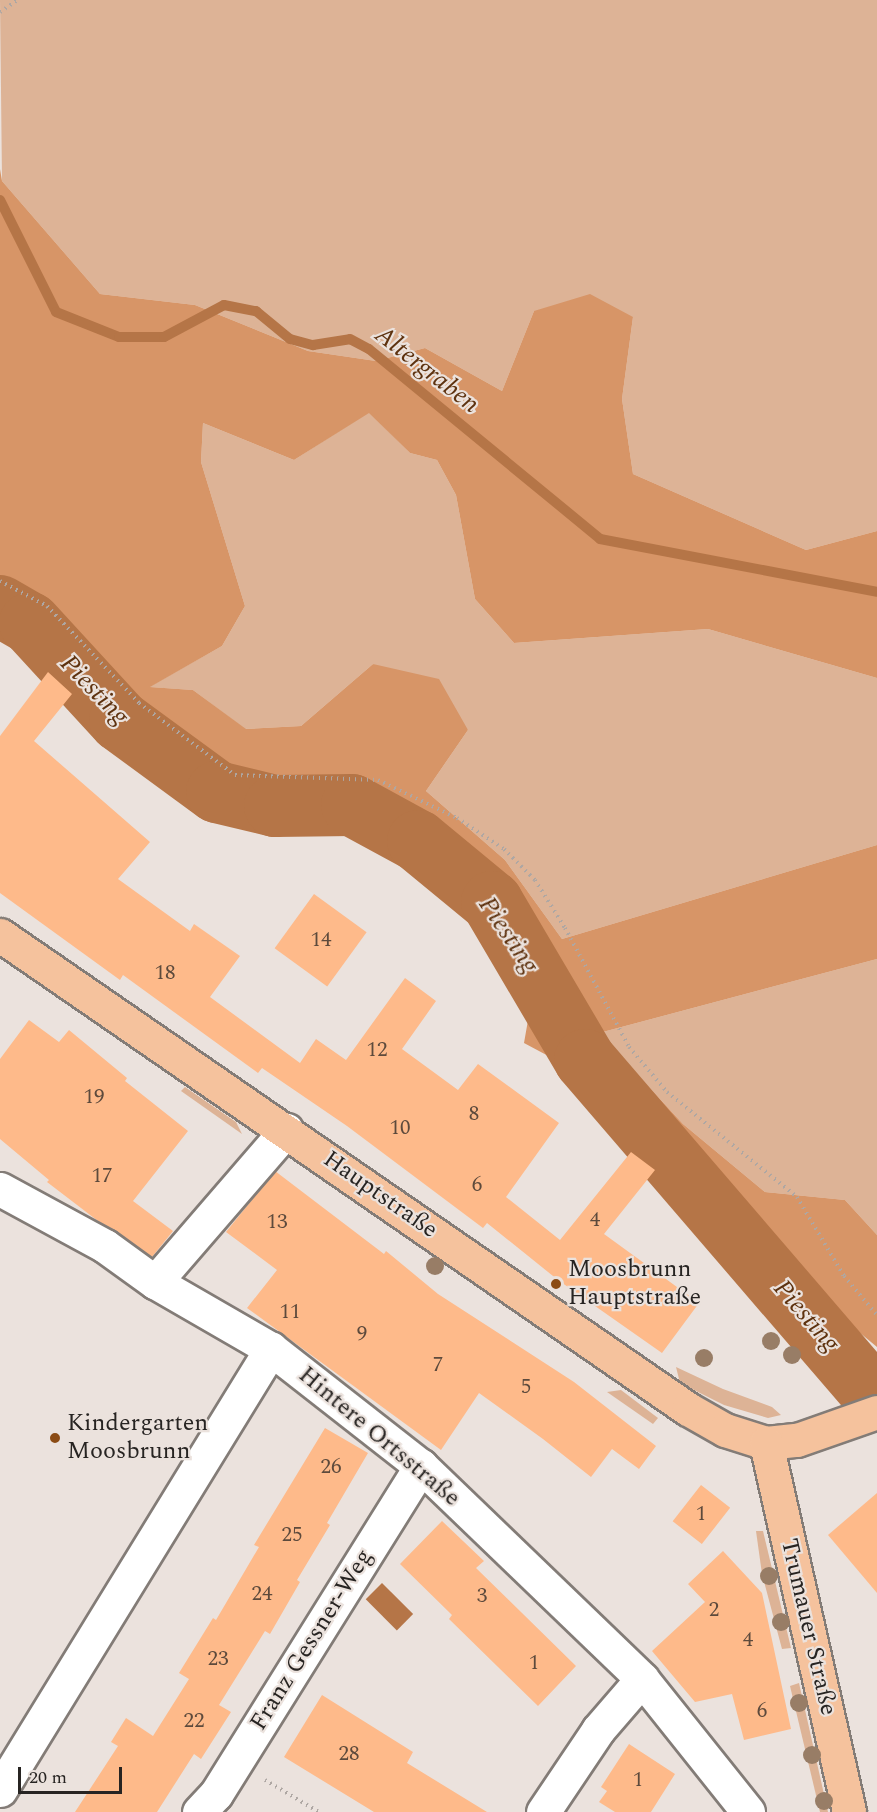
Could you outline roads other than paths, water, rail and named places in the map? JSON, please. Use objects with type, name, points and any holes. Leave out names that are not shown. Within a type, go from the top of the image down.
[{"type":"main road","name":"Hauptstraße","points":[[0,935],[688,1409],[725,1430],[766,1443]]},
{"type":"main road","points":[[766,1443],[797,1440],[865,1416]]},
{"type":"main road","name":"Trumauer Straße","points":[[766,1443],[849,1812]]},
{"type":"street","points":[[155,1282],[286,1130]]},
{"type":"street","name":"Hintere Ortsstraße","points":[[0,1190],[105,1246],[155,1282],[271,1349],[421,1466],[642,1678],[747,1812]]},
{"type":"street","points":[[0,1790],[271,1349]]},
{"type":"street","name":"Franz Gessner-Weg","points":[[199,1812],[216,1794],[421,1466]]},
{"type":"street","points":[[543,1812],[598,1730],[642,1678]]},
{"type":"waterway","name":"Altergraben","points":[[0,200],[56,312],[119,337],[164,337],[224,305],[256,311],[290,339],[313,345],[350,339],[369,349],[600,539],[877,592]]},
{"type":"waterway","name":"Piesting","points":[[0,606],[30,623],[120,721],[217,792],[275,806],[352,805],[418,841],[492,902],[585,1060],[877,1399]]},
{"type":"place","name":"Moosbrunn Hauptstraße","points":[[556,1284]]},
{"type":"place","name":"Kindergarten Moosbrunn","points":[[55,1438]]}]
